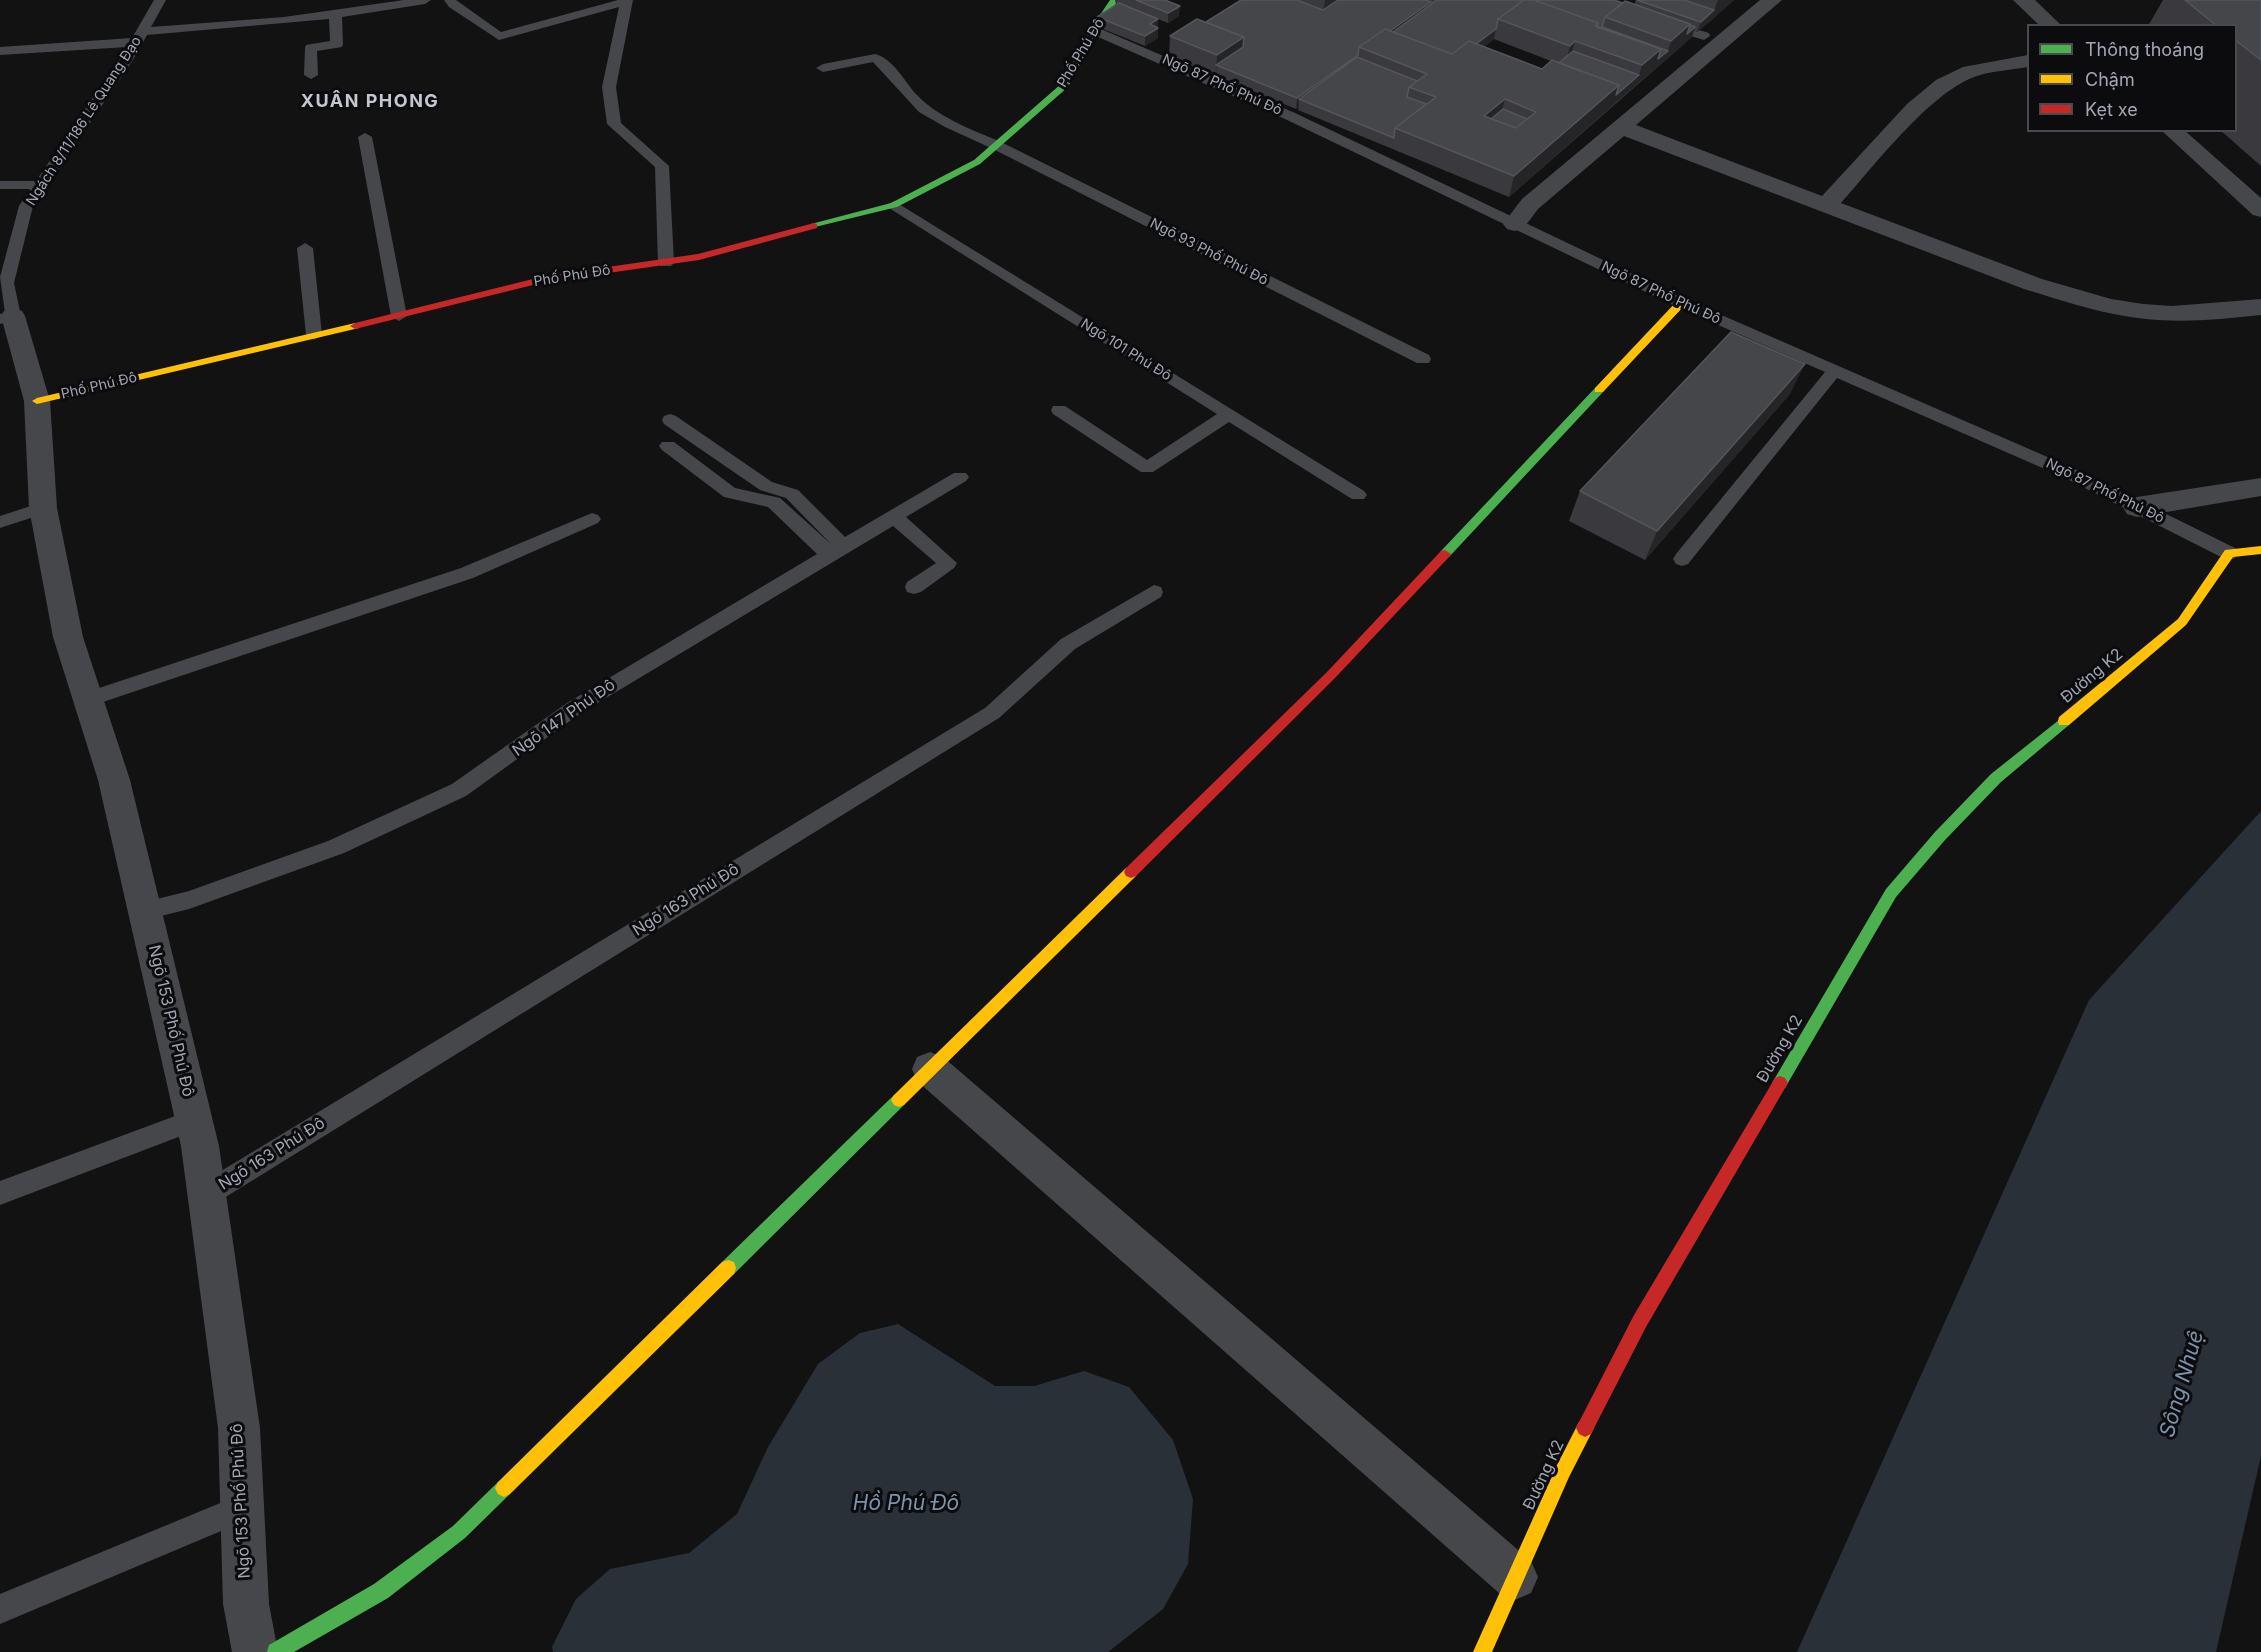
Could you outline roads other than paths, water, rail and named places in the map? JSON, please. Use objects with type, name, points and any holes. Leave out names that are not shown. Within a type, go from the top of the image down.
[{"type":"street","name":"Phố Phú Đô","points":[[37,400],[399,316],[545,279],[699,257],[894,205],[977,162],[1065,85],[1094,30],[1114,0]]},
{"type":"street","points":[[1515,225],[1530,204],[1772,0]]},
{"type":"street","points":[[2024,0],[2050,24]]},
{"type":"street","points":[[1826,205],[1915,110],[1943,84],[1970,71],[2027,61]]},
{"type":"street","points":[[1621,127],[2033,284],[2100,304],[2157,313],[2219,312],[2261,307]]},
{"type":"street","points":[[2173,132],[2261,210]]},
{"type":"street","points":[[276,1652],[381,1591],[459,1532],[1331,675],[1681,303]]},
{"type":"street","points":[[6,317],[37,400]]},
{"type":"street","name":"Ngõ 153 Phố Phú Đô","points":[[37,400],[43,508],[68,636],[114,780],[194,1120],[207,1194],[239,1428],[246,1604],[255,1652]]},
{"type":"street","points":[[2137,507],[2261,487]]},
{"type":"street","points":[[2229,553],[2261,550]]},
{"type":"street","name":"Đường K2","points":[[1482,1652],[1563,1471],[1640,1321],[1891,893],[1940,836],[1996,778],[2182,622],[2229,553]]},
{"type":"street","points":[[930,1069],[1515,1577]]},
{"type":"lane","name":"Ngách 8/11/186 Lê Quang Đạo","points":[[6,317],[7,250],[26,206],[140,37],[160,0]]},
{"type":"lane","points":[[0,51],[236,26],[425,0]]},
{"type":"lane","points":[[450,0],[499,36],[626,1],[609,87],[614,124],[662,166],[666,263]]},
{"type":"lane","points":[[311,75],[311,48],[337,44],[335,14]]},
{"type":"lane","points":[[1651,20],[1704,36]]},
{"type":"lane","name":"Ngõ 87 Phố Phú Đô","points":[[1094,30],[1168,56],[1294,112],[1515,225],[1681,303],[2069,473],[2229,553]]},
{"type":"lane","name":"Ngõ 93 Phố Phú Đô","points":[[823,68],[875,58],[896,75],[925,110],[949,124],[996,145],[1423,359]]},
{"type":"lane","points":[[365,137],[399,316]]},
{"type":"lane","points":[[0,185],[40,185]]},
{"type":"lane","name":"Ngõ 101 Phú Đô","points":[[894,205],[1358,495]]},
{"type":"lane","points":[[305,248],[314,335]]},
{"type":"lane","points":[[1682,559],[1835,370]]},
{"type":"lane","points":[[1059,410],[1147,468],[1228,414]]},
{"type":"lane","points":[[670,420],[766,486],[792,494],[837,551]]},
{"type":"lane","points":[[668,446],[730,493],[774,502],[837,551]]},
{"type":"lane","name":"Ngõ 147 Phú Đô","points":[[145,911],[189,900],[336,847],[459,790],[574,708],[960,477]]},
{"type":"lane","points":[[0,522],[43,508]]},
{"type":"lane","points":[[894,517],[948,563],[914,587]]},
{"type":"lane","points":[[88,699],[467,573],[592,519]]},
{"type":"lane","name":"Ngõ 163 Phú Đô","points":[[207,1194],[992,713],[1068,644],[1154,591]]},
{"type":"lane","points":[[0,1192],[194,1120]]},
{"type":"lane","points":[[0,1609],[242,1508]]},
{"type":"water","name":"Sông Nhuệ","points":[[2261,811],[2261,1456],[2216,1652],[1797,1652],[2089,1000]]},
{"type":"water","name":"Hồ Phú Đô","points":[[898,1324],[995,1386],[1034,1386],[1084,1371],[1129,1387],[1173,1440],[1193,1499],[1188,1564],[1163,1609],[1108,1652],[553,1652],[552,1647],[576,1599],[610,1569],[689,1553],[737,1514],[768,1447],[818,1364],[860,1333]]},
{"type":"district","name":"XUÂN PHONG","points":[[370,102]]}]
